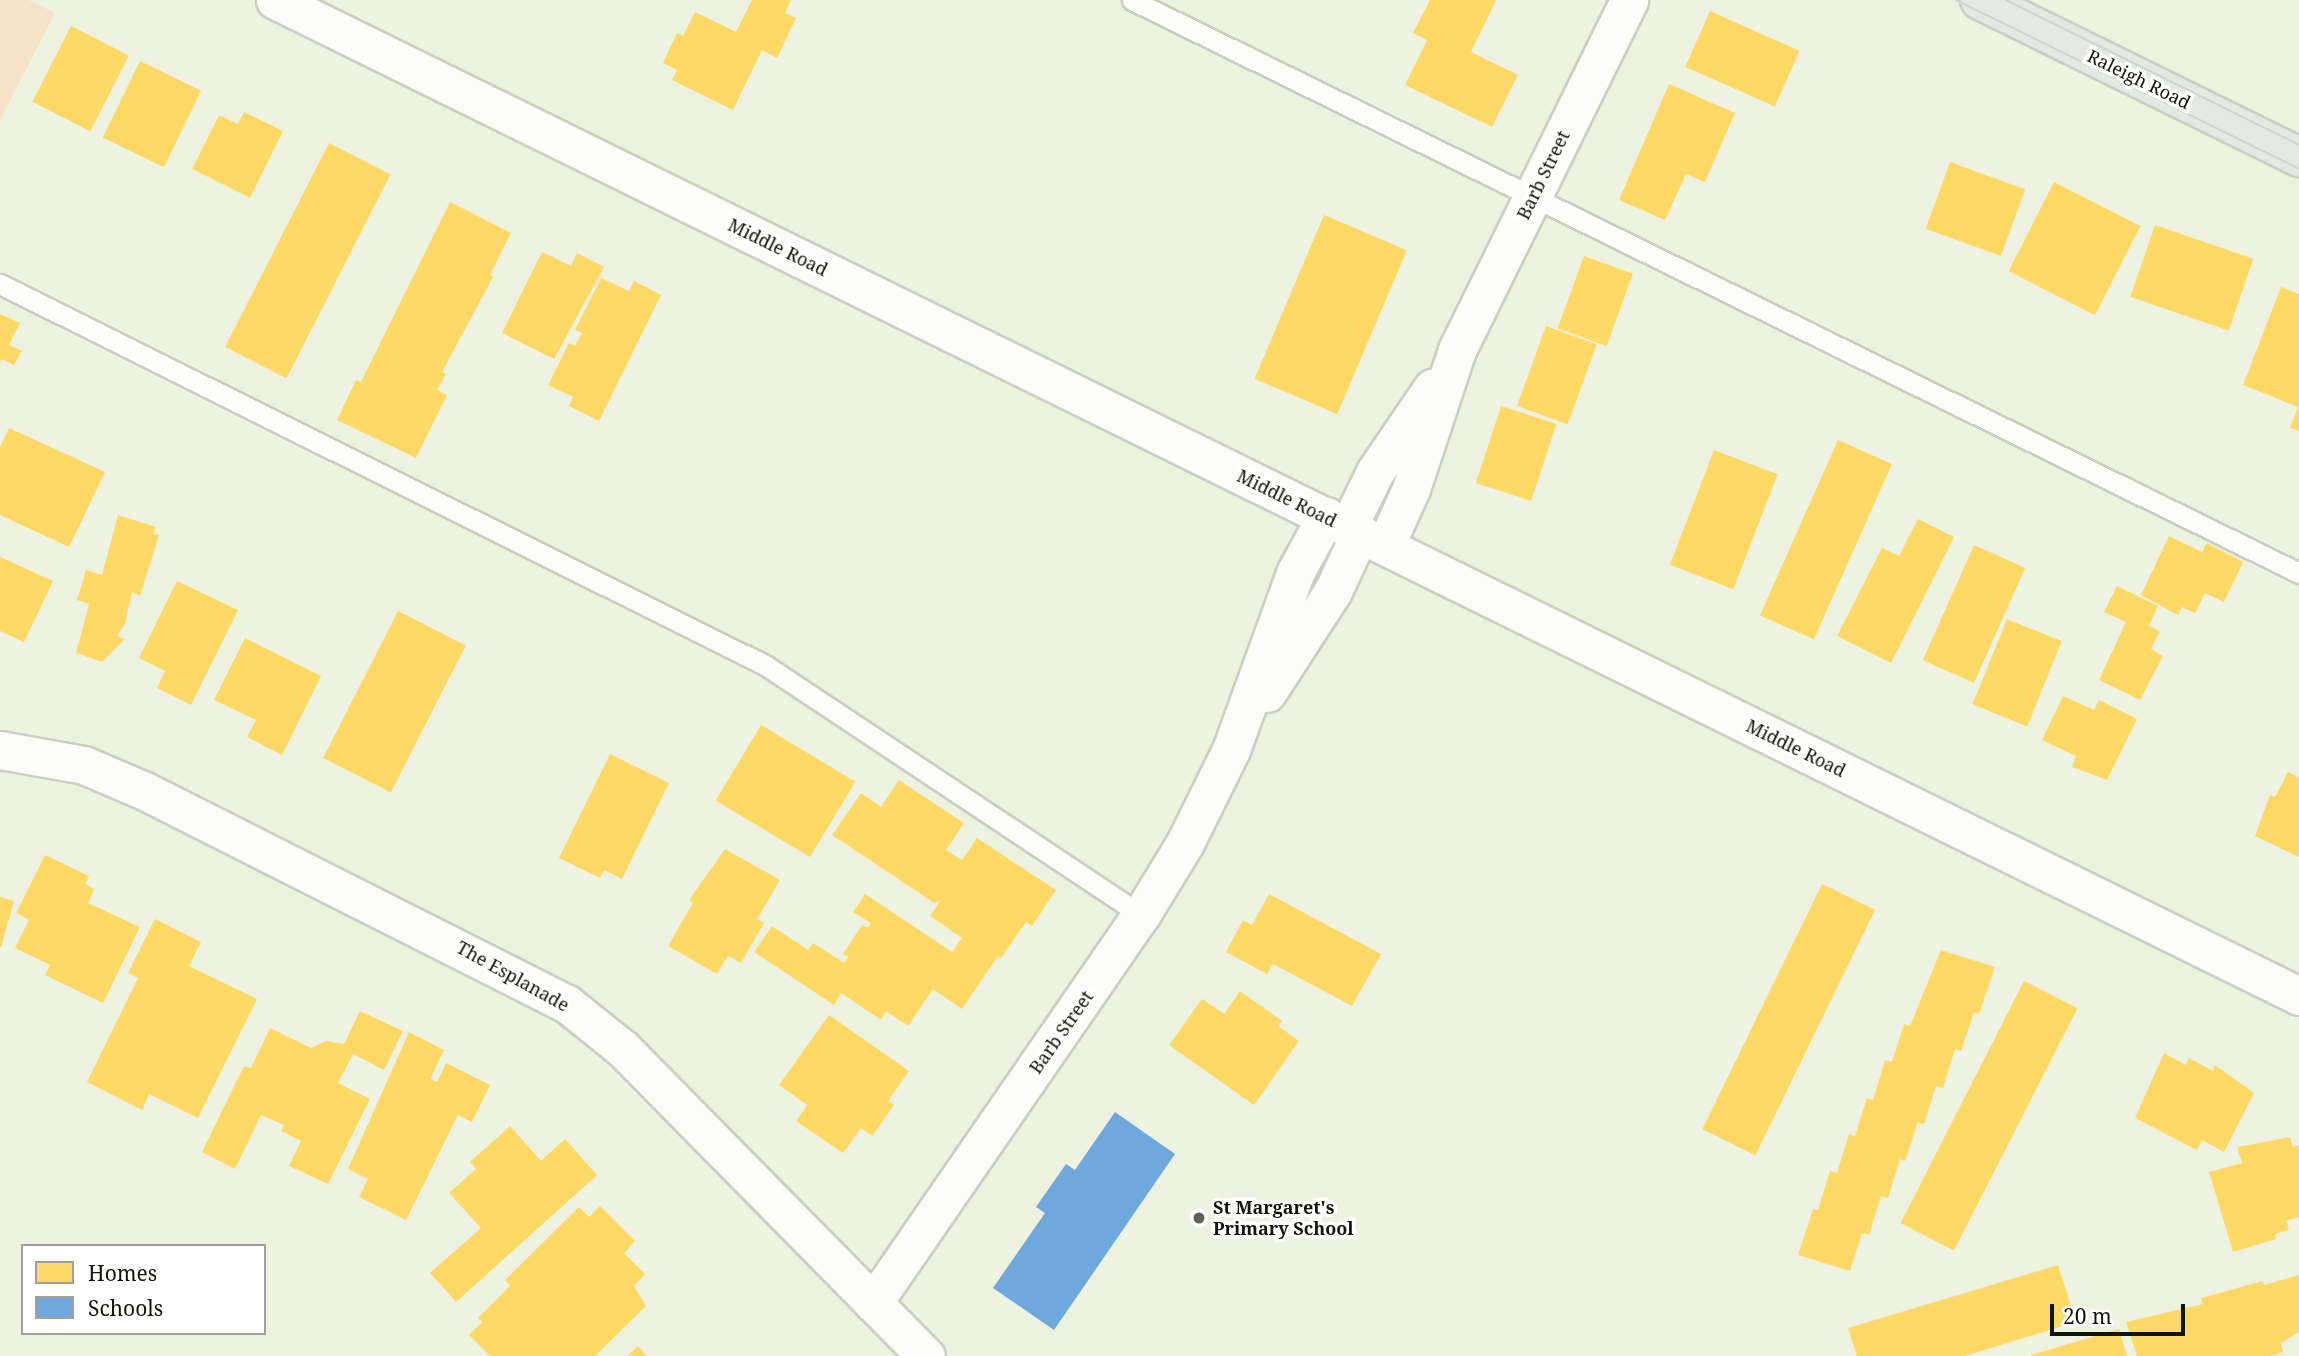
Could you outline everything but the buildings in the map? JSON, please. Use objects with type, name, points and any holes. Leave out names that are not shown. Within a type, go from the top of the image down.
[{"type":"main road","name":"Raleigh Road","points":[[1980,0],[2299,157]]},
{"type":"street","name":"Middle Road","points":[[275,0],[2299,996]]},
{"type":"street","name":"Barb Street","points":[[873,1303],[1141,915],[1185,843],[1231,750],[1295,573],[1411,489],[1457,351],[1629,0]]},
{"type":"street","name":"The Esplanade","points":[[0,750],[84,765],[145,791],[567,1004],[622,1048],[926,1356]]},
{"type":"lane","points":[[1132,0],[2299,573]]},
{"type":"lane","points":[[0,284],[765,665],[1141,915]]},
{"type":"shaded area","points":[[0,0],[29,0],[55,13],[0,120]]},
{"type":"tram line","points":[[1956,0],[2299,169]]},
{"type":"tram line","points":[[2006,0],[2299,145]]},
{"type":"place","name":"St Margaret's Primary School","points":[[1199,1218]]}]
